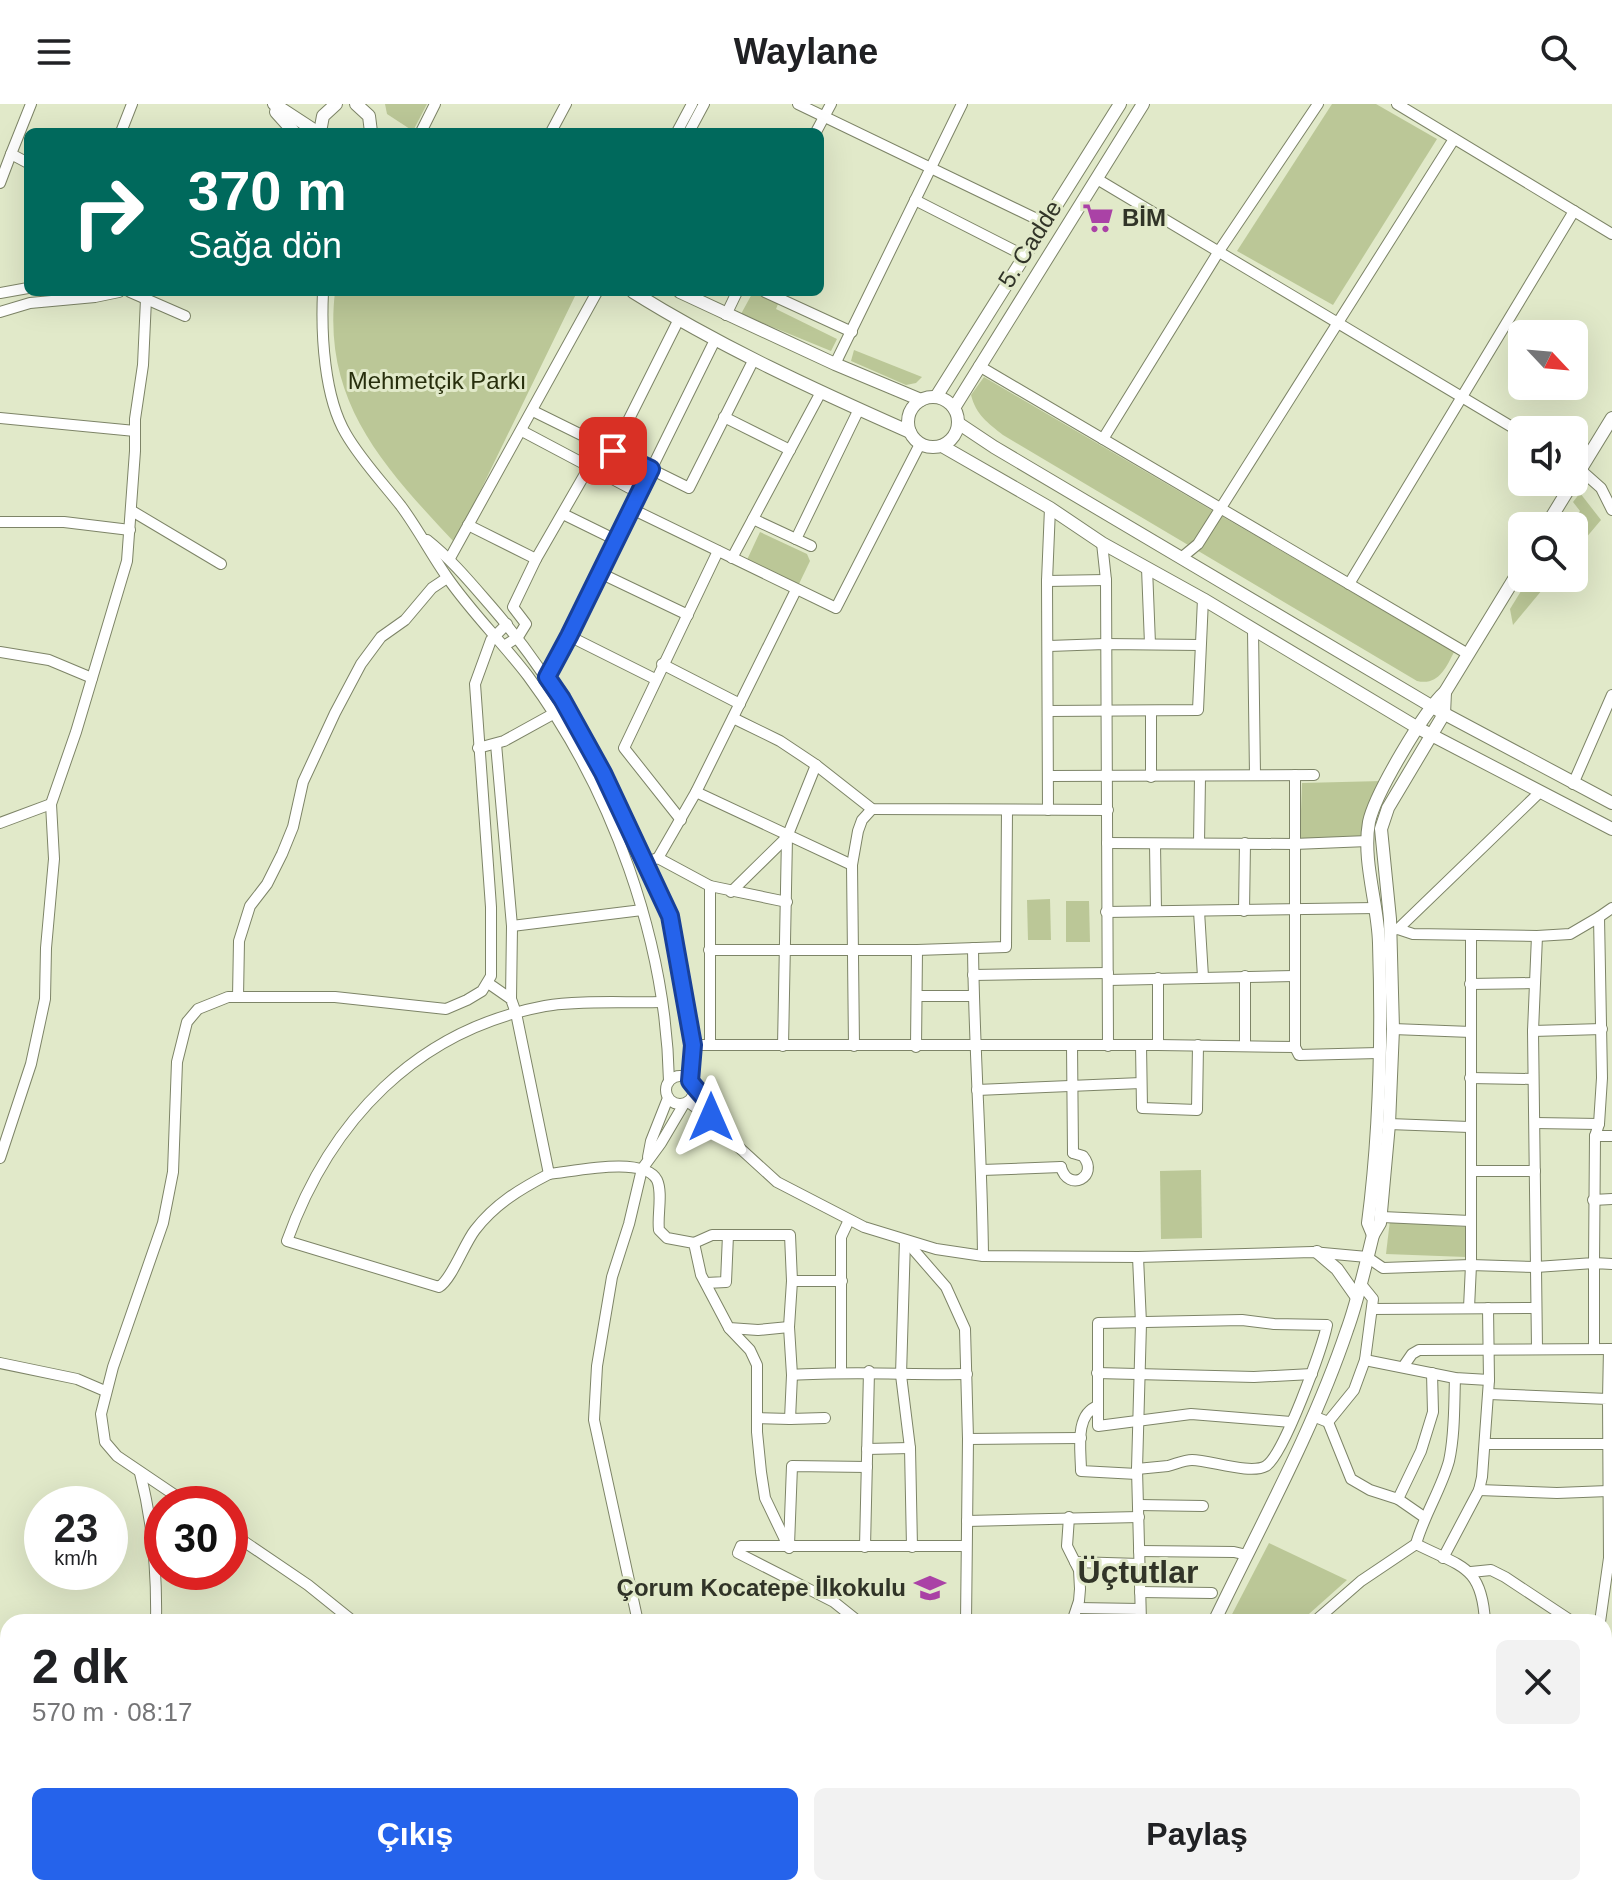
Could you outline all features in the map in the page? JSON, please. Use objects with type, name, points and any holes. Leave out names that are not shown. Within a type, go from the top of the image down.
[{"type":"street","points":[[0,183],[31,104]]},
{"type":"street","points":[[123,128],[132,104]]},
{"type":"street","points":[[271,104],[291,128]]},
{"type":"street","points":[[271,104],[312,128]]},
{"type":"street","points":[[423,128],[435,104]]},
{"type":"street","points":[[553,128],[566,104]]},
{"type":"street","points":[[679,128],[692,104]]},
{"type":"street","points":[[691,128],[704,104]]},
{"type":"street","points":[[798,104],[823,119],[1045,223]]},
{"type":"street","points":[[818,128],[831,104]]},
{"type":"street","points":[[835,364],[962,104]]},
{"type":"street","name":"5. Cadde","points":[[936,397],[1120,104]]},
{"type":"street","name":"5. Cadde","points":[[954,408],[1143,104]]},
{"type":"street","points":[[1103,439],[1219,251],[1318,104]]},
{"type":"street","points":[[1397,104],[1612,234]]},
{"type":"street","points":[[320,128],[323,116],[332,105]]},
{"type":"street","points":[[366,115],[381,128]]},
{"type":"street","points":[[1181,558],[1198,544],[1454,139]]},
{"type":"street","points":[[11,154],[24,161]]},
{"type":"street","points":[[1097,179],[1508,425]]},
{"type":"street","points":[[915,200],[1025,256]]},
{"type":"street","points":[[1349,584],[1574,211]]},
{"type":"street","points":[[0,293],[24,289]]},
{"type":"street","points":[[0,312],[30,303],[103,296]]},
{"type":"street","points":[[139,296],[185,316]]},
{"type":"street","points":[[323,296],[326,362],[345,433],[423,536],[447,578],[504,646],[553,714],[603,805],[642,910],[667,1040],[668,1098],[651,1141],[612,1277],[597,1366],[594,1420],[636,1614]]},
{"type":"street","points":[[450,558],[595,296]]},
{"type":"street","points":[[639,296],[715,340],[910,432],[920,444],[942,446],[954,437],[958,423],[954,408],[949,402],[936,397],[921,400],[915,404],[908,418],[910,432]]},
{"type":"street","points":[[688,296],[921,400]]},
{"type":"street","points":[[726,315],[735,296]]},
{"type":"street","points":[[774,296],[852,332]]},
{"type":"street","points":[[0,1158],[31,1064],[45,999],[54,859],[51,804],[127,561],[146,299]]},
{"type":"street","points":[[613,451],[678,321]]},
{"type":"street","points":[[547,677],[715,340]]},
{"type":"street","points":[[533,411],[689,488],[754,359]]},
{"type":"street","points":[[979,366],[1468,654]]},
{"type":"street","points":[[732,558],[821,392]]},
{"type":"street","points":[[796,539],[859,409]]},
{"type":"street","points":[[724,417],[790,450]]},
{"type":"street","points":[[0,418],[135,431]]},
{"type":"street","points":[[1588,452],[1612,418]]},
{"type":"street","points":[[958,423],[1444,714],[1612,803]]},
{"type":"street","points":[[522,431],[639,493]]},
{"type":"street","points":[[632,509],[836,608],[920,444]]},
{"type":"street","points":[[942,446],[1418,728],[1612,829]]},
{"type":"street","points":[[504,646],[518,637],[526,624],[513,607],[536,559],[589,467]]},
{"type":"street","points":[[1588,476],[1601,488],[1612,510]]},
{"type":"street","points":[[1048,810],[1047,581],[1050,508]]},
{"type":"street","points":[[132,511],[221,564]]},
{"type":"street","points":[[563,514],[616,540]]},
{"type":"street","points":[[753,519],[811,546]]},
{"type":"street","points":[[0,522],[64,522],[130,530]]},
{"type":"street","points":[[468,525],[536,559]]},
{"type":"street","points":[[423,536],[450,558],[518,637],[562,699],[603,773],[670,916],[693,1045],[693,1095],[645,1164],[549,1174],[500,1203],[463,1247],[446,1282],[439,1287],[287,1241],[298,1208],[341,1134],[396,1075],[427,1054],[479,1027],[548,1005],[661,1002]]},
{"type":"street","points":[[1102,543],[1106,580],[1108,1046]]},
{"type":"street","points":[[681,820],[624,748],[718,551]]},
{"type":"street","points":[[1147,568],[1150,644]]},
{"type":"street","points":[[600,573],[688,615]]},
{"type":"street","points":[[238,997],[239,941],[250,906],[267,884],[282,854],[293,827],[303,782],[335,713],[361,664],[381,637],[405,620],[432,588],[447,578]]},
{"type":"street","points":[[1047,581],[1106,580]]},
{"type":"street","points":[[1373,1235],[1368,1223],[1377,1112],[1379,941],[1368,841],[1369,823],[1375,803],[1431,705],[1445,692],[1508,589]]},
{"type":"street","points":[[644,863],[658,858],[681,820],[796,590]]},
{"type":"street","points":[[1048,711],[1198,710],[1203,599]]},
{"type":"street","points":[[160,1486],[117,1456],[105,1442],[101,1414],[105,1391],[163,1223],[173,1172],[177,1062],[187,1022],[198,1009],[228,997],[335,997],[446,1009],[467,1000],[488,983],[492,961],[491,907],[475,684],[482,659],[495,635],[507,624]]},
{"type":"street","points":[[1253,630],[1255,775]]},
{"type":"street","points":[[569,636],[655,679]]},
{"type":"street","points":[[1049,646],[1200,645]]},
{"type":"street","points":[[0,652],[49,660],[92,678]]},
{"type":"street","points":[[662,664],[740,704]]},
{"type":"street","points":[[1218,1614],[1313,1416],[1348,1328],[1373,1235],[1382,1217],[1393,1029],[1394,930],[1381,846],[1383,822],[1388,808],[1444,714],[1445,692]]},
{"type":"street","points":[[1573,784],[1612,695]]},
{"type":"street","points":[[1151,711],[1151,777]]},
{"type":"street","points":[[478,748],[496,744],[553,714]]},
{"type":"street","points":[[733,718],[780,741],[872,809],[1108,810]]},
{"type":"street","points":[[496,744],[512,926],[511,999],[549,1174]]},
{"type":"street","points":[[783,1046],[787,837],[816,765]]},
{"type":"street","points":[[1295,775],[1295,1047],[1299,1055],[1378,1053]]},
{"type":"street","points":[[1048,776],[1314,775]]},
{"type":"street","points":[[1199,843],[1200,777]]},
{"type":"street","points":[[696,792],[852,865]]},
{"type":"street","points":[[1394,930],[1540,792]]},
{"type":"street","points":[[0,823],[51,804]]},
{"type":"street","points":[[854,1046],[852,865],[858,831],[862,820],[872,809]]},
{"type":"street","points":[[709,950],[1006,947],[1007,810]]},
{"type":"street","points":[[731,892],[787,837]]},
{"type":"street","points":[[1107,843],[1294,844],[1368,841]]},
{"type":"street","points":[[1244,911],[1245,843]]},
{"type":"street","points":[[1155,844],[1156,911]]},
{"type":"street","points":[[658,858],[710,886],[787,902]]},
{"type":"street","points":[[710,886],[710,1045]]},
{"type":"street","points":[[1106,912],[1376,908]]},
{"type":"street","points":[[1394,930],[1413,934],[1570,934],[1612,908]]},
{"type":"street","points":[[512,926],[642,910]]},
{"type":"street","points":[[1199,911],[1203,977]]},
{"type":"street","points":[[1594,1347],[1595,1136],[1607,1078],[1602,1029],[1607,985],[1599,917]]},
{"type":"street","points":[[1469,1308],[1471,935]]},
{"type":"street","points":[[1537,936],[1533,1031],[1537,1348]]},
{"type":"street","points":[[973,948],[983,1256]]},
{"type":"street","points":[[916,1047],[917,950]]},
{"type":"street","points":[[973,975],[1158,978],[1294,976]]},
{"type":"street","points":[[1245,976],[1245,1046]]},
{"type":"street","points":[[1158,978],[1158,1045]]},
{"type":"street","points":[[488,983],[511,999]]},
{"type":"street","points":[[1470,984],[1534,983]]},
{"type":"street","points":[[917,996],[973,996]]},
{"type":"street","points":[[1393,1029],[1471,1032]]},
{"type":"street","points":[[1533,1031],[1602,1029]]},
{"type":"street","points":[[693,1045],[1295,1047]]},
{"type":"street","points":[[1072,1045],[1073,1153]]},
{"type":"street","points":[[1141,1045],[1142,1108],[1197,1110],[1198,1045]]},
{"type":"street","points":[[669,1081],[682,1076],[692,1083],[718,1113],[722,1126]]},
{"type":"street","points":[[1470,1078],[1533,1079]]},
{"type":"street","points":[[977,1090],[1141,1083]]},
{"type":"street","points":[[668,1098],[675,1104],[686,1103],[722,1126],[749,1159],[777,1182],[864,1227],[936,1249],[983,1256],[1138,1257],[1317,1252],[1367,1257],[1383,1268],[1612,1264]]},
{"type":"street","points":[[1535,1123],[1599,1124]]},
{"type":"street","points":[[1389,1124],[1469,1127]]},
{"type":"street","points":[[1595,1136],[1612,1136]]},
{"type":"street","points":[[1073,1153],[1080,1154],[1088,1167],[1084,1177],[1069,1180],[1063,1175],[1061,1167],[1064,1158],[1073,1153]]},
{"type":"street","points":[[645,1164],[659,1183],[658,1219],[662,1236],[694,1243],[712,1235],[790,1235],[790,1419]]},
{"type":"street","points":[[982,1170],[1061,1167]]},
{"type":"street","points":[[1471,1171],[1535,1171]]},
{"type":"street","points":[[1593,1200],[1612,1199]]},
{"type":"street","points":[[1382,1217],[1470,1221]]},
{"type":"street","points":[[841,1371],[841,1237],[849,1220]]},
{"type":"street","points":[[706,1283],[726,1282],[728,1235]]},
{"type":"street","points":[[905,1240],[946,1287],[965,1329],[968,1439],[966,1614]]},
{"type":"street","points":[[905,1240],[901,1375],[910,1448],[912,1547]]},
{"type":"street","points":[[694,1243],[706,1283],[729,1328],[750,1350],[757,1365],[757,1418],[765,1498],[789,1548]]},
{"type":"street","points":[[1317,1252],[1358,1289],[1370,1293],[1372,1309],[1365,1360],[1354,1390],[1328,1422]]},
{"type":"street","points":[[1138,1257],[1141,1323],[1137,1471],[1140,1614]]},
{"type":"street","points":[[792,1281],[842,1281]]},
{"type":"street","points":[[1443,1558],[1479,1490],[1489,1394],[1488,1308]]},
{"type":"street","points":[[1372,1309],[1536,1308]]},
{"type":"street","points":[[1098,1406],[1085,1413],[1081,1471],[1137,1471],[1189,1460],[1262,1467],[1283,1445],[1312,1374],[1327,1325],[1242,1320],[1098,1323],[1097,1373],[1098,1406],[1098,1426],[1191,1414],[1291,1422]]},
{"type":"street","points":[[729,1328],[789,1327]]},
{"type":"street","points":[[1403,1367],[1419,1350],[1610,1349],[1608,1592],[1602,1614]]},
{"type":"street","points":[[1365,1360],[1455,1378],[1489,1380]]},
{"type":"street","points":[[0,1363],[77,1379],[105,1391]]},
{"type":"street","points":[[792,1375],[841,1371],[901,1375],[967,1374]]},
{"type":"street","points":[[865,1547],[869,1371]]},
{"type":"street","points":[[1097,1373],[1254,1377],[1312,1374]]},
{"type":"street","points":[[1398,1499],[1421,1451],[1433,1412],[1432,1373]]},
{"type":"street","points":[[1323,1614],[1361,1581],[1416,1544],[1448,1462],[1453,1433],[1455,1378]]},
{"type":"street","points":[[1489,1394],[1608,1399]]},
{"type":"street","points":[[1313,1416],[1328,1422]]},
{"type":"street","points":[[757,1418],[825,1418]]},
{"type":"street","points":[[1328,1422],[1351,1479],[1370,1490],[1398,1499],[1424,1517]]},
{"type":"street","points":[[968,1439],[1081,1438]]},
{"type":"street","points":[[1485,1444],[1609,1444]]},
{"type":"street","points":[[1283,1445],[1296,1451]]},
{"type":"street","points":[[867,1449],[910,1448]]},
{"type":"street","points":[[789,1548],[792,1466],[867,1467]]},
{"type":"street","points":[[140,1473],[154,1539],[156,1614]]},
{"type":"street","points":[[1479,1490],[1541,1493],[1608,1491]]},
{"type":"street","points":[[1139,1505],[1203,1506]]},
{"type":"street","points":[[1069,1517],[1067,1546],[1079,1570],[1080,1589],[1075,1614]]},
{"type":"street","points":[[967,1521],[1139,1517]]},
{"type":"street","points":[[248,1544],[344,1614]]},
{"type":"street","points":[[1416,1544],[1471,1572],[1491,1570],[1561,1614]]},
{"type":"street","points":[[849,1614],[834,1602],[738,1553],[741,1546],[966,1546]]},
{"type":"street","points":[[1139,1551],[1234,1552],[1247,1555]]},
{"type":"street","points":[[1075,1562],[1139,1564]]},
{"type":"street","points":[[1471,1572],[1483,1598],[1484,1614]]},
{"type":"street","points":[[1140,1592],[1212,1593]]},
{"type":"street","points":[[1077,1608],[1140,1609]]},
{"type":"green space","points":[[385,104],[427,104],[415,128],[408,128],[387,114]]},
{"type":"green space","points":[[1332,104],[1376,104],[1437,139],[1333,305],[1237,251]]},
{"type":"green space","name":"Mehmetçik Parkı","points":[[335,296],[575,296],[455,543],[405,488],[364,431],[338,368],[334,332]]},
{"type":"green space","points":[[751,296],[761,296],[778,304],[776,309],[837,339],[831,351],[741,314]]},
{"type":"green space","points":[[854,350],[922,377],[916,383],[906,385],[851,361]]},
{"type":"green space","points":[[984,377],[1454,652],[1448,664],[1431,681],[1417,681],[1003,435],[983,418],[973,402],[971,395]]},
{"type":"green space","points":[[1578,496],[1582,496],[1601,520],[1588,535],[1588,512],[1579,512],[1573,502]]},
{"type":"green space","points":[[760,532],[807,554],[810,561],[797,588],[746,562]]},
{"type":"green space","points":[[1520,592],[1540,592],[1513,625],[1510,609]]},
{"type":"green space","points":[[1382,781],[1367,808],[1360,840],[1300,839],[1302,783]]},
{"type":"green space","points":[[1050,899],[1051,940],[1028,940],[1027,900]]},
{"type":"green space","points":[[1066,901],[1089,901],[1090,942],[1066,942]]},
{"type":"green space","points":[[1201,1170],[1202,1238],[1161,1239],[1160,1171]]},
{"type":"green space","points":[[1390,1220],[1466,1227],[1466,1257],[1386,1254]]},
{"type":"green space","points":[[1269,1543],[1347,1580],[1309,1614],[1232,1614]]},
{"type":"place","name":"BİM","points":[[1098,218]]},
{"type":"place","name":"Çorum Kocatepe İlkokulu","points":[[930,1588]]},
{"type":"district","name":"Üçtutlar","points":[[1138,1572]]},
{"type":"route","points":[[613,451],[651,469],[547,677],[603,773],[670,916],[693,1045],[690,1081],[718,1113],[722,1126],[711,1117]]}]
